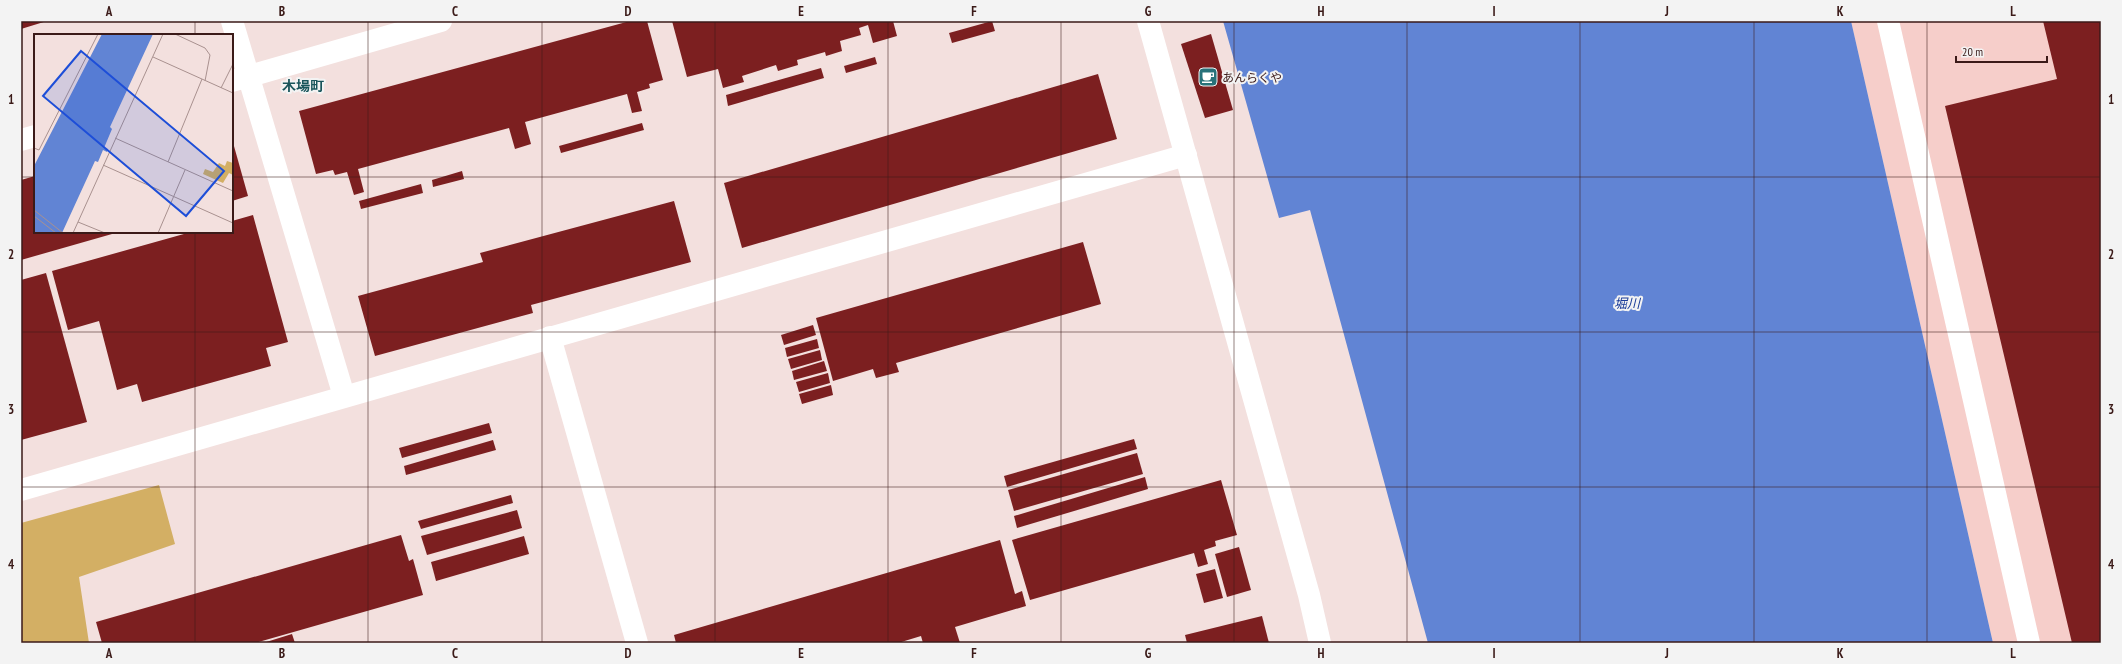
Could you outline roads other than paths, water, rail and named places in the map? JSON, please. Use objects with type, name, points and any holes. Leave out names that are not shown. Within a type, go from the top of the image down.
[{"type":"street","points":[[232,21],[240,79],[344,396]]},
{"type":"street","points":[[240,79],[441,21]]},
{"type":"street","points":[[1148,21],[1309,595],[1320,643]]},
{"type":"street","points":[[1888,21],[2029,643]]},
{"type":"street","points":[[21,140],[34,136]]},
{"type":"street","points":[[21,490],[1186,155]]},
{"type":"street","points":[[550,337],[637,643]]},
{"type":"water","name":"堀川","points":[[1223,21],[1851,21],[1993,643],[1428,643],[1310,210],[1279,218]]},
{"type":"place","name":"あんらくや","points":[[1208,77]]},
{"type":"district","name":"木場町","points":[[303,86]]}]
